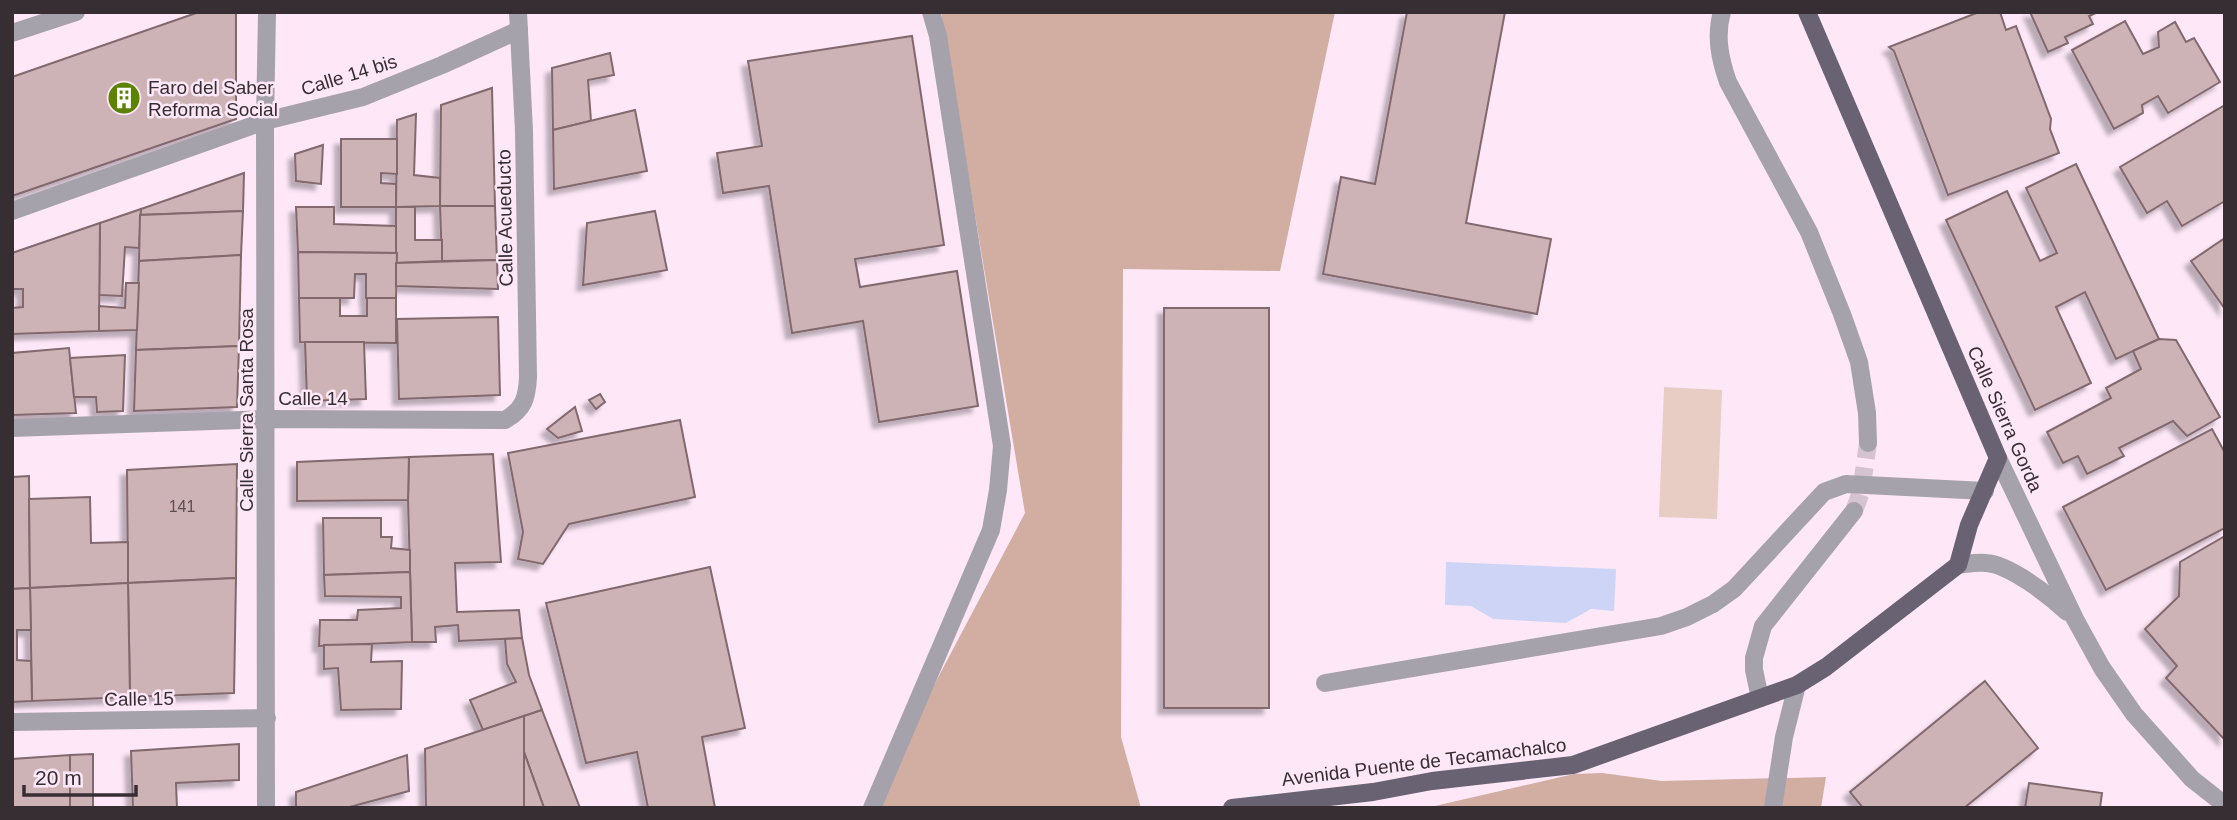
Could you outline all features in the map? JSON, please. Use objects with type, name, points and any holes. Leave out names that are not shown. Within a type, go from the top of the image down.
[{"type":"main road","name":"Calle Sierra Gorda","points":[[1807,12],[1998,458]]},
{"type":"main road","points":[[1958,565],[1969,525],[1998,458]]},
{"type":"main road","name":"Avenida Puente de Tecamachalco","points":[[1232,808],[1573,765],[1797,685],[1826,667],[1958,565]]},
{"type":"street","points":[[12,33],[76,12]]},
{"type":"street","name":"Calle Sierra Santa Rosa","points":[[267,12],[267,808]]},
{"type":"street","points":[[872,808],[991,530],[1002,446],[938,36],[931,12]]},
{"type":"street","points":[[1722,12],[1719,45],[1722,65],[1728,82],[1809,232],[1842,314],[1858,362],[1867,413],[1868,443]]},
{"type":"street","name":"Calle 14 bis","points":[[12,211],[265,121],[363,97],[442,65],[518,21]]},
{"type":"street","name":"Calle Acueducto","points":[[518,21],[524,131],[528,377],[523,405]]},
{"type":"street","name":"Calle 14","points":[[12,429],[267,419],[505,420],[523,405]]},
{"type":"street","name":"Calle Sierra Gorda","points":[[1998,458],[2075,619],[2102,668],[2134,714],[2192,779],[2225,805]]},
{"type":"street","points":[[1325,683],[1661,626],[1686,617],[1713,604],[1734,589],[1824,492],[1846,484],[1985,491]]},
{"type":"street","points":[[1760,698],[1754,658],[1763,626],[1854,511]]},
{"type":"street","points":[[1958,565],[1988,562],[2019,576],[2049,596],[2075,619]]},
{"type":"street","points":[[1773,808],[1784,737],[1797,685]]},
{"type":"street","name":"Calle 15","points":[[12,722],[267,718]]},
{"type":"shaded area","points":[[941,12],[1335,12],[1280,271],[1123,269],[1121,737],[1141,808],[869,808],[1025,513]]},
{"type":"shaded area","points":[[1664,387],[1722,390],[1717,519],[1659,517]]},
{"type":"shaded area","points":[[1602,773],[1662,781],[1826,777],[1821,808],[1426,808],[1574,774]]},
{"type":"water","points":[[1446,562],[1616,569],[1614,611],[1591,609],[1566,623],[1493,619],[1471,606],[1445,605]]},
{"type":"building","name":"Faro del Saber Reforma Social","points":[[199,12],[236,12],[236,119],[12,196],[12,77]]},
{"type":"building","points":[[1407,12],[1505,12],[1466,223],[1551,239],[1537,314],[1323,274],[1341,177],[1375,184]]},
{"type":"building","points":[[1979,12],[2000,12],[2006,30],[2016,26],[2051,119],[2050,129],[2059,153],[1948,195],[1894,51],[1889,47]]},
{"type":"building","points":[[2030,12],[2098,12],[2089,16],[2093,24],[2065,37],[2068,43],[2048,52]]},
{"type":"building","points":[[2125,21],[2143,54],[2159,47],[2158,32],[2175,22],[2186,42],[2194,38],[2220,82],[2168,113],[2158,96],[2142,105],[2143,113],[2114,129],[2072,50]]},
{"type":"building","points":[[912,36],[944,245],[855,259],[860,287],[957,271],[978,406],[879,422],[863,321],[792,333],[769,186],[723,193],[717,153],[762,146],[748,61]]},
{"type":"building","points":[[610,53],[614,75],[588,80],[591,121],[553,130],[552,68]]},
{"type":"building","points":[[492,88],[495,206],[440,206],[441,105]]},
{"type":"building","points":[[2225,105],[2225,201],[2182,226],[2167,201],[2147,213],[2120,167]]},
{"type":"building","points":[[635,110],[647,171],[554,189],[553,130]]},
{"type":"building","points":[[416,114],[414,175],[440,178],[440,206],[396,207],[397,120]]},
{"type":"building","points":[[341,139],[397,139],[397,174],[381,173],[381,183],[396,184],[396,207],[341,207]]},
{"type":"building","points":[[323,145],[321,184],[296,181],[295,154]]},
{"type":"building","points":[[2076,164],[2159,339],[2116,359],[2085,292],[2056,307],[2091,383],[2035,410],[1946,220],[2007,191],[2040,261],[2057,253],[2026,188]]},
{"type":"building","points":[[244,173],[243,211],[140,215],[141,209]]},
{"type":"building","points":[[440,206],[495,206],[497,260],[442,261]]},
{"type":"building","points":[[296,207],[334,207],[334,224],[396,226],[397,253],[298,252]]},
{"type":"building","points":[[396,207],[415,207],[415,240],[442,240],[442,261],[396,263]]},
{"type":"building","points":[[141,209],[139,248],[125,247],[122,296],[99,295],[100,223]]},
{"type":"building","points":[[243,211],[241,255],[139,261],[140,215]]},
{"type":"building","points":[[655,211],[667,270],[583,285],[587,223]]},
{"type":"building","points":[[100,223],[99,331],[12,334],[12,308],[23,307],[23,289],[12,289],[12,253]]},
{"type":"building","points":[[2225,238],[2225,309],[2191,261]]},
{"type":"building","points":[[298,252],[397,253],[396,298],[366,298],[366,274],[355,274],[354,298],[299,298]]},
{"type":"building","points":[[241,255],[239,346],[136,350],[139,261]]},
{"type":"building","points":[[497,260],[498,289],[396,286],[396,263]]},
{"type":"building","points":[[126,283],[139,283],[137,330],[99,331],[99,306],[125,308]]},
{"type":"building","points":[[299,298],[340,298],[340,316],[367,316],[367,298],[396,298],[396,343],[300,342]]},
{"type":"building","points":[[1164,308],[1269,308],[1269,708],[1164,708]]},
{"type":"building","points":[[498,317],[500,395],[399,399],[397,319]]},
{"type":"building","points":[[2159,339],[2176,340],[2220,417],[2187,436],[2173,421],[2119,448],[2124,456],[2087,474],[2078,456],[2063,463],[2047,432],[2111,398],[2106,388],[2141,369],[2133,351]]},
{"type":"building","points":[[305,342],[364,342],[366,399],[307,401]]},
{"type":"building","points":[[239,346],[237,407],[134,411],[136,350]]},
{"type":"building","points":[[69,348],[76,413],[12,415],[12,353]]},
{"type":"building","points":[[125,355],[123,411],[97,412],[96,397],[74,397],[70,358]]},
{"type":"building","points":[[600,394],[605,402],[596,409],[589,400]]},
{"type":"building","points":[[575,407],[582,431],[558,438],[547,429]]},
{"type":"building","points":[[680,420],[695,497],[569,524],[543,564],[518,559],[523,532],[508,453]]},
{"type":"building","points":[[2212,429],[2225,453],[2225,528],[2106,590],[2063,507]]},
{"type":"building","points":[[493,454],[501,562],[455,563],[457,612],[519,610],[522,638],[459,641],[458,625],[435,627],[436,642],[412,642],[409,457]]},
{"type":"building","points":[[409,457],[408,500],[297,501],[297,462]]},
{"type":"building","points":[[237,464],[236,578],[128,583],[127,470]]},
{"type":"building","points":[[29,476],[30,588],[12,589],[12,477]]},
{"type":"building","points":[[90,497],[91,543],[128,542],[128,583],[30,588],[29,499]]},
{"type":"building","points":[[323,518],[381,518],[381,537],[392,537],[391,548],[410,550],[410,572],[324,575]]},
{"type":"building","points":[[2225,536],[2225,740],[2166,678],[2177,666],[2145,629],[2179,596],[2180,562]]},
{"type":"building","points":[[710,567],[745,728],[702,737],[715,808],[648,808],[637,752],[586,763],[546,603]]},
{"type":"building","points":[[410,572],[412,642],[319,646],[320,620],[357,620],[358,610],[401,608],[401,597],[325,596],[324,575]]},
{"type":"building","points":[[236,578],[234,693],[130,697],[128,583]]},
{"type":"building","points":[[128,583],[130,697],[32,701],[30,588]]},
{"type":"building","points":[[30,588],[31,630],[17,630],[17,660],[31,661],[32,701],[12,702],[12,589]]},
{"type":"building","points":[[522,638],[529,675],[542,710],[483,730],[470,700],[516,682],[507,664],[505,639]]},
{"type":"building","points":[[372,644],[371,662],[402,661],[401,709],[341,710],[338,668],[324,669],[324,645]]},
{"type":"building","points":[[1985,681],[2038,748],[1964,808],[1863,808],[1850,792]]},
{"type":"building","points":[[542,710],[580,808],[544,808],[524,752],[524,716]]},
{"type":"building","points":[[524,716],[524,808],[426,808],[425,749]]},
{"type":"building","points":[[239,744],[239,780],[176,783],[177,808],[133,808],[131,751]]},
{"type":"building","points":[[524,752],[544,808],[524,808]]},
{"type":"building","points":[[93,754],[93,808],[70,808],[70,755]]},
{"type":"building","points":[[70,755],[70,808],[12,808],[12,759]]},
{"type":"building","points":[[407,755],[409,791],[346,808],[296,808],[296,792]]},
{"type":"building","points":[[2029,783],[2102,793],[2100,808],[2025,808]]},
{"type":"tunnel","points":[[1854,511],[1861,492],[1868,443]]},
{"type":"place","name":"Faro del Saber Reforma Social","points":[[124,98]]}]
